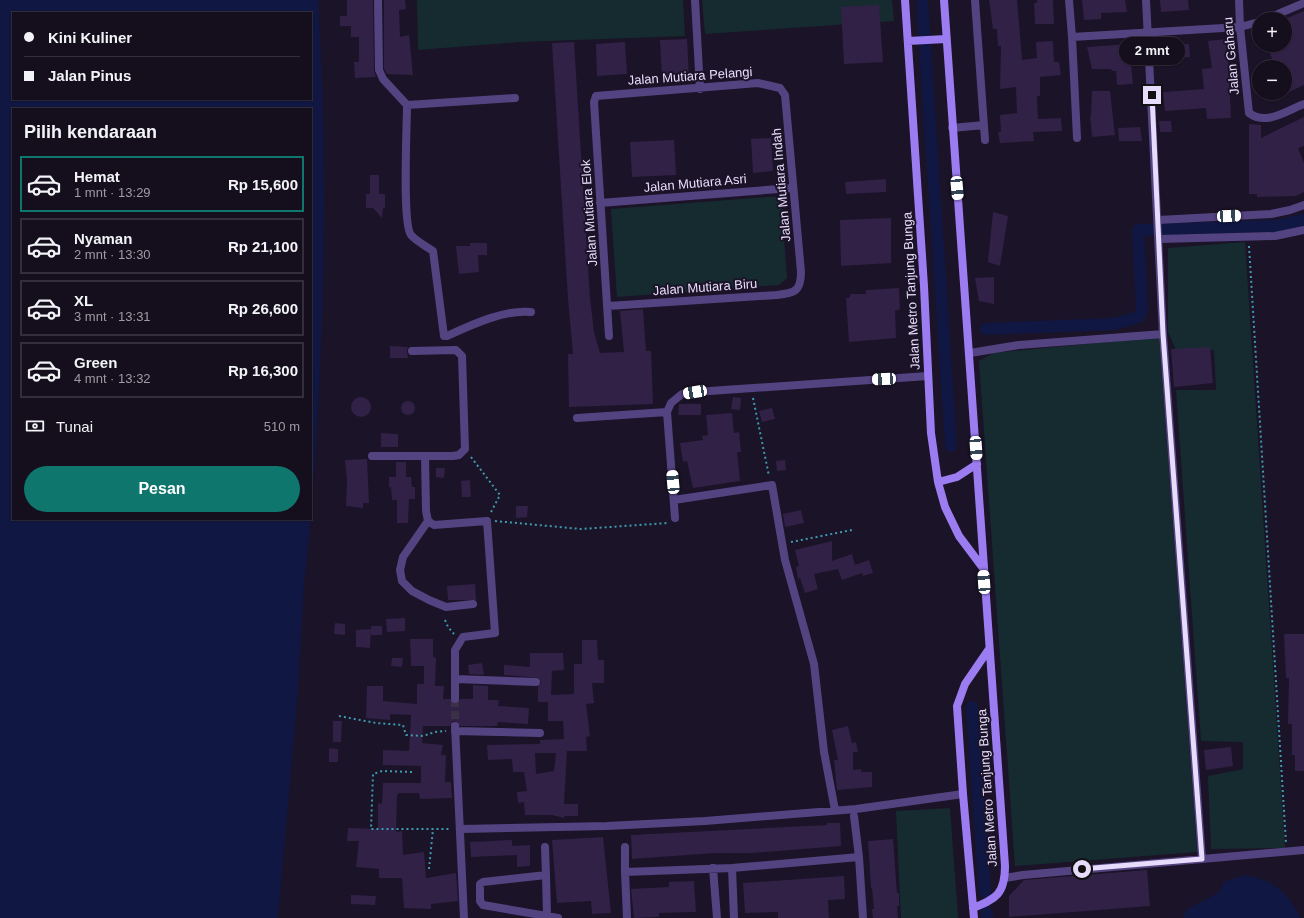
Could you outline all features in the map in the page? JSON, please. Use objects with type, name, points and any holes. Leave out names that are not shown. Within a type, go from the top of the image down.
[{"type":"main road","name":"Jalan Metro Tanjung Bunga","points":[[905,0],[931,434],[938,482],[945,508],[959,536],[984,569]]},
{"type":"main road","name":"Jalan Metro Tanjung Bunga","points":[[944,0],[943,39],[952,128],[970,353],[1005,878],[996,897],[992,901],[973,908]]},
{"type":"main road","points":[[908,41],[943,39]]},
{"type":"main road","points":[[938,482],[957,477],[977,464]]},
{"type":"main road","name":"Jalan Metro Tanjung Bunga","points":[[974,918],[963,794],[958,706],[965,684],[989,649]]},
{"type":"street","points":[[378,0],[379,70],[383,80],[407,105],[405,187],[408,229],[414,238],[433,251],[444,336],[472,324],[511,313],[519,311],[531,312]]},
{"type":"street","points":[[696,0],[700,89]]},
{"type":"street","points":[[975,0],[985,140]]},
{"type":"street","points":[[1069,0],[1077,138]]},
{"type":"street","points":[[1146,0],[1163,334],[1202,859]]},
{"type":"street","name":"Jalan Gaharu","points":[[1239,0],[1240,27],[1248,110],[1256,118],[1267,119],[1304,104]]},
{"type":"street","points":[[1283,12],[1304,3]]},
{"type":"street","points":[[1072,37],[1240,27],[1252,24]]},
{"type":"street","name":"Jalan Mutiara Pelangi","points":[[603,94],[700,89],[758,84],[778,87]]},
{"type":"street","name":"Jalan Mutiara Indah","points":[[778,87],[785,95],[792,188],[801,272],[800,284]]},
{"type":"street","name":"Jalan Mutiara Elok","points":[[603,94],[597,95],[594,100],[609,336]]},
{"type":"street","points":[[407,105],[515,98]]},
{"type":"street","points":[[952,128],[984,125]]},
{"type":"street","name":"Jalan Mutiara Asri","points":[[600,203],[792,188]]},
{"type":"street","points":[[1158,222],[1271,214],[1304,205]]},
{"type":"street","points":[[1158,237],[1275,236],[1304,230]]},
{"type":"street","name":"Jalan Mutiara Biru","points":[[608,306],[789,294],[795,291],[800,284]]},
{"type":"street","points":[[970,353],[1019,345],[1163,334]]},
{"type":"street","points":[[372,456],[453,456],[459,455],[465,449],[462,356],[456,350],[412,351]]},
{"type":"street","points":[[675,518],[667,412],[671,403],[685,393],[750,387],[928,376]]},
{"type":"street","points":[[577,418],[667,412]]},
{"type":"street","points":[[425,456],[426,512],[428,521],[434,525],[486,521],[495,633],[463,637],[455,650],[455,700]]},
{"type":"street","points":[[674,500],[772,485],[782,544],[814,664],[824,752],[835,810]]},
{"type":"street","points":[[428,521],[403,557],[400,570],[402,580],[412,591],[446,607],[473,604]]},
{"type":"street","points":[[455,679],[536,682]]},
{"type":"street","points":[[464,918],[461,829],[455,728],[540,733]]},
{"type":"street","points":[[461,829],[608,826],[835,810],[937,799],[963,794]]},
{"type":"street","points":[[854,816],[859,856],[863,918]]},
{"type":"street","points":[[545,847],[547,916]]},
{"type":"street","points":[[625,847],[627,918]]},
{"type":"street","points":[[1005,878],[1304,850]]},
{"type":"street","points":[[625,872],[732,868],[859,856]]},
{"type":"street","points":[[713,868],[717,918]]},
{"type":"street","points":[[732,868],[734,918]]},
{"type":"street","points":[[546,875],[483,882],[480,884],[480,899],[483,904],[558,918]]},
{"type":"path","points":[[1248,237],[1286,852]]},
{"type":"path","points":[[750,387],[772,485]]},
{"type":"path","points":[[465,449],[500,495],[486,521],[581,529],[666,525],[675,518]]},
{"type":"path","points":[[782,544],[852,530]]},
{"type":"path","points":[[445,620],[451,631],[457,636],[463,637]]},
{"type":"path","points":[[339,716],[376,723],[403,726],[406,735],[423,736],[455,728]]},
{"type":"path","points":[[412,772],[382,771],[373,774],[371,828],[373,830],[461,829]]},
{"type":"path","points":[[429,869],[432,829]]},
{"type":"green space","points":[[417,0],[683,0],[685,36],[520,42],[418,50]]},
{"type":"green space","points":[[702,0],[892,0],[894,21],[705,34]]},
{"type":"green space","points":[[781,196],[787,278],[779,285],[617,297],[611,209]]},
{"type":"green space","points":[[1245,242],[1285,848],[1211,849],[1208,776],[1243,769],[1243,742],[1201,741],[1176,390],[1216,390],[1214,350],[1177,352],[1168,332],[1168,248]]},
{"type":"green space","points":[[1159,337],[1197,852],[1015,866],[979,361],[993,353]]},
{"type":"green space","points":[[950,808],[958,918],[901,918],[896,811]]},
{"type":"shaded area","points":[[0,0],[318,0],[323,130],[324,260],[319,389],[312,503],[312,108],[12,108],[12,520],[311,520],[304,584],[298,691],[278,918],[0,918]]},
{"type":"shaded area","points":[[1245,875],[1264,880],[1279,889],[1291,901],[1301,918],[1183,918],[1187,909],[1218,893],[1224,882]]},
{"type":"building","points":[[347,0],[373,0],[374,70],[376,77],[355,78],[354,62],[359,62],[359,37],[351,37],[351,26],[340,26],[340,16],[347,16]]},
{"type":"building","points":[[384,0],[405,0],[406,9],[399,10],[400,37],[409,35],[413,75],[387,74],[384,69]]},
{"type":"building","points":[[989,0],[1017,0],[1022,60],[1037,58],[1036,42],[1053,41],[1054,62],[1059,62],[1061,75],[1040,77],[1040,96],[1037,96],[1038,119],[1061,118],[1062,131],[1033,132],[1034,141],[1000,143],[998,132],[1001,132],[1000,115],[1017,113],[1016,87],[1000,89],[1001,46],[998,46],[997,29],[993,29]]},
{"type":"building","points":[[1037,0],[1053,0],[1054,24],[1035,24],[1034,3],[1037,3]]},
{"type":"building","points":[[1082,0],[1125,0],[1127,12],[1101,13],[1101,19],[1084,20]]},
{"type":"building","points":[[1160,0],[1188,0],[1189,10],[1161,12]]},
{"type":"building","points":[[879,5],[883,62],[844,64],[841,7]]},
{"type":"building","points":[[1304,11],[1304,85],[1292,91],[1292,60],[1273,60],[1269,52],[1292,52],[1292,16]]},
{"type":"building","points":[[687,39],[689,76],[662,77],[660,40]]},
{"type":"building","points":[[1227,39],[1231,118],[1207,119],[1206,108],[1165,111],[1163,92],[1204,89],[1202,69],[1212,68],[1208,41]]},
{"type":"building","points":[[574,42],[590,298],[594,332],[600,353],[624,352],[620,311],[643,309],[646,351],[651,351],[653,404],[569,407],[568,354],[573,354],[568,299],[552,43]]},
{"type":"building","points":[[625,42],[627,74],[597,76],[596,44]]},
{"type":"building","points":[[1129,44],[1133,84],[1117,85],[1116,71],[1112,71],[1111,69],[1092,69],[1087,47]]},
{"type":"building","points":[[1189,44],[1190,57],[1169,58],[1169,45]]},
{"type":"building","points":[[1092,91],[1110,91],[1115,135],[1092,137],[1090,116]]},
{"type":"building","points":[[1304,117],[1304,146],[1298,148],[1304,163],[1304,192],[1296,196],[1257,197],[1257,194],[1249,194],[1249,124],[1261,125],[1261,138]]},
{"type":"building","points":[[1159,121],[1171,121],[1172,132],[1160,132]]},
{"type":"building","points":[[1140,127],[1142,141],[1119,141],[1118,128]]},
{"type":"building","points":[[771,138],[773,171],[753,173],[751,139]]},
{"type":"building","points":[[674,140],[676,175],[632,177],[630,142]]},
{"type":"building","points":[[370,175],[379,175],[379,194],[385,194],[385,208],[383,208],[382,218],[373,208],[366,208],[366,194],[370,194]]},
{"type":"building","points":[[886,179],[886,192],[846,194],[845,182]]},
{"type":"building","points":[[993,212],[1008,216],[1000,266],[988,262]]},
{"type":"building","points":[[891,218],[891,263],[841,266],[840,220]]},
{"type":"building","points":[[470,243],[487,243],[487,255],[478,255],[479,272],[459,274],[456,246],[470,246]]},
{"type":"building","points":[[994,277],[994,304],[979,301],[975,278]]},
{"type":"building","points":[[899,288],[900,309],[895,311],[896,338],[849,342],[846,298],[849,298],[851,294],[866,294],[866,290]]},
{"type":"building","points":[[390,346],[408,347],[408,358],[390,358]]},
{"type":"building","points":[[1210,347],[1213,383],[1174,387],[1171,349]]},
{"type":"building","points":[[361,397],[368,400],[371,407],[368,414],[361,417],[354,414],[351,407],[354,400]]},
{"type":"building","points":[[733,397],[741,398],[740,410],[731,409]]},
{"type":"building","points":[[408,401],[413,403],[415,408],[413,413],[408,415],[403,413],[401,408],[403,403]]},
{"type":"building","points":[[679,404],[701,404],[701,415],[678,415]]},
{"type":"building","points":[[772,408],[775,419],[762,422],[759,411]]},
{"type":"building","points":[[732,413],[734,433],[739,432],[741,452],[737,452],[740,481],[693,488],[687,461],[683,462],[680,443],[703,440],[702,436],[708,435],[706,415]]},
{"type":"building","points":[[381,433],[398,434],[398,447],[381,447]]},
{"type":"building","points":[[367,459],[369,503],[363,503],[363,508],[346,506],[347,481],[345,460]]},
{"type":"building","points":[[785,460],[786,470],[777,471],[776,461]]},
{"type":"building","points":[[396,462],[406,462],[406,477],[411,477],[412,487],[415,487],[415,499],[409,499],[408,523],[397,523],[397,500],[392,500],[391,487],[389,488],[389,477],[396,477]]},
{"type":"building","points":[[436,468],[445,468],[444,478],[436,477]]},
{"type":"building","points":[[470,480],[471,497],[462,497],[461,481]]},
{"type":"building","points":[[516,506],[528,506],[527,517],[516,518]]},
{"type":"building","points":[[801,510],[804,523],[785,527],[783,514]]},
{"type":"building","points":[[832,541],[832,561],[852,554],[855,565],[869,560],[873,573],[863,576],[862,573],[842,580],[838,569],[814,574],[818,589],[805,593],[800,578],[798,579],[796,567],[799,566],[795,550]]},
{"type":"building","points":[[475,584],[476,600],[448,600],[447,586]]},
{"type":"building","points":[[405,618],[405,631],[387,632],[386,619]]},
{"type":"building","points":[[335,623],[345,624],[345,635],[334,634]]},
{"type":"building","points":[[371,626],[382,626],[382,635],[371,635]]},
{"type":"building","points":[[371,629],[370,648],[356,647],[356,630]]},
{"type":"building","points":[[1284,634],[1304,634],[1304,771],[1295,771],[1295,755],[1292,755],[1292,724],[1288,724],[1289,678],[1286,678]]},
{"type":"building","points":[[410,639],[433,639],[433,657],[436,658],[435,686],[444,686],[443,699],[450,699],[455,704],[458,704],[460,699],[473,699],[473,685],[488,686],[488,700],[499,700],[498,706],[529,708],[528,724],[498,722],[497,726],[460,726],[455,721],[452,722],[450,726],[423,726],[422,743],[443,745],[441,755],[446,755],[445,782],[451,782],[452,798],[420,799],[419,793],[398,793],[396,832],[402,831],[403,855],[424,852],[426,878],[456,873],[458,901],[431,904],[431,909],[404,908],[402,878],[379,878],[379,869],[356,867],[359,841],[347,841],[348,828],[378,829],[378,803],[382,804],[383,783],[421,783],[421,766],[383,765],[383,750],[409,751],[411,715],[390,714],[390,720],[366,718],[367,686],[383,686],[383,701],[417,704],[417,684],[424,684],[424,666],[411,666]]},
{"type":"building","points":[[582,640],[597,640],[598,660],[604,660],[604,683],[592,683],[594,703],[586,704],[590,736],[586,737],[587,751],[567,751],[564,804],[578,804],[578,816],[564,816],[564,818],[552,815],[525,815],[524,802],[518,803],[517,792],[527,791],[524,772],[513,772],[512,759],[488,760],[487,745],[540,744],[540,740],[564,739],[563,721],[548,721],[548,702],[538,702],[538,687],[541,683],[539,678],[504,675],[504,665],[530,667],[530,653],[563,653],[564,670],[552,671],[551,695],[574,694],[574,664],[582,664]],"holes":[[[535,753],[556,753],[554,771],[536,774]]]},
{"type":"building","points":[[392,658],[403,658],[402,667],[391,666]]},
{"type":"building","points":[[482,663],[484,675],[469,674],[468,665]]},
{"type":"building","points":[[333,721],[342,721],[341,742],[333,742]]},
{"type":"building","points":[[848,726],[852,743],[856,742],[858,752],[853,752],[853,770],[861,769],[861,772],[872,772],[872,787],[837,790],[834,760],[838,760],[832,730]]},
{"type":"building","points":[[1231,747],[1233,766],[1206,770],[1204,750]]},
{"type":"building","points":[[329,748],[338,749],[338,762],[329,762]]},
{"type":"building","points":[[827,823],[840,823],[841,846],[752,853],[715,853],[632,859],[631,835],[827,825]]},
{"type":"building","points":[[603,837],[611,913],[592,914],[591,901],[557,903],[552,840]]},
{"type":"building","points":[[893,839],[897,893],[899,893],[899,906],[897,906],[898,918],[873,918],[872,909],[874,909],[868,841]]},
{"type":"building","points":[[512,840],[512,846],[530,845],[530,866],[517,867],[517,855],[471,857],[470,842]]},
{"type":"building","points":[[1147,870],[1150,906],[1009,917],[1009,896],[1024,880]]},
{"type":"building","points":[[844,876],[845,899],[828,900],[829,918],[778,918],[778,912],[745,913],[743,883]]},
{"type":"building","points":[[694,881],[696,912],[659,913],[659,917],[634,918],[631,889],[669,887],[669,882]]},
{"type":"building","points":[[351,895],[376,896],[375,905],[351,904]]},
{"type":"waterway","points":[[922,0],[951,446]]},
{"type":"waterway","points":[[986,329],[1114,324],[1139,317],[1142,310],[1138,230],[1275,226],[1304,220]]},
{"type":"waterway","points":[[972,707],[985,892]]},
{"type":"waterway","points":[[987,913],[987,918]]},
{"type":"tunnel","points":[[455,699],[455,726]]},
{"type":"route","points":[[1082,869],[1202,859],[1163,334],[1152,95]]}]
